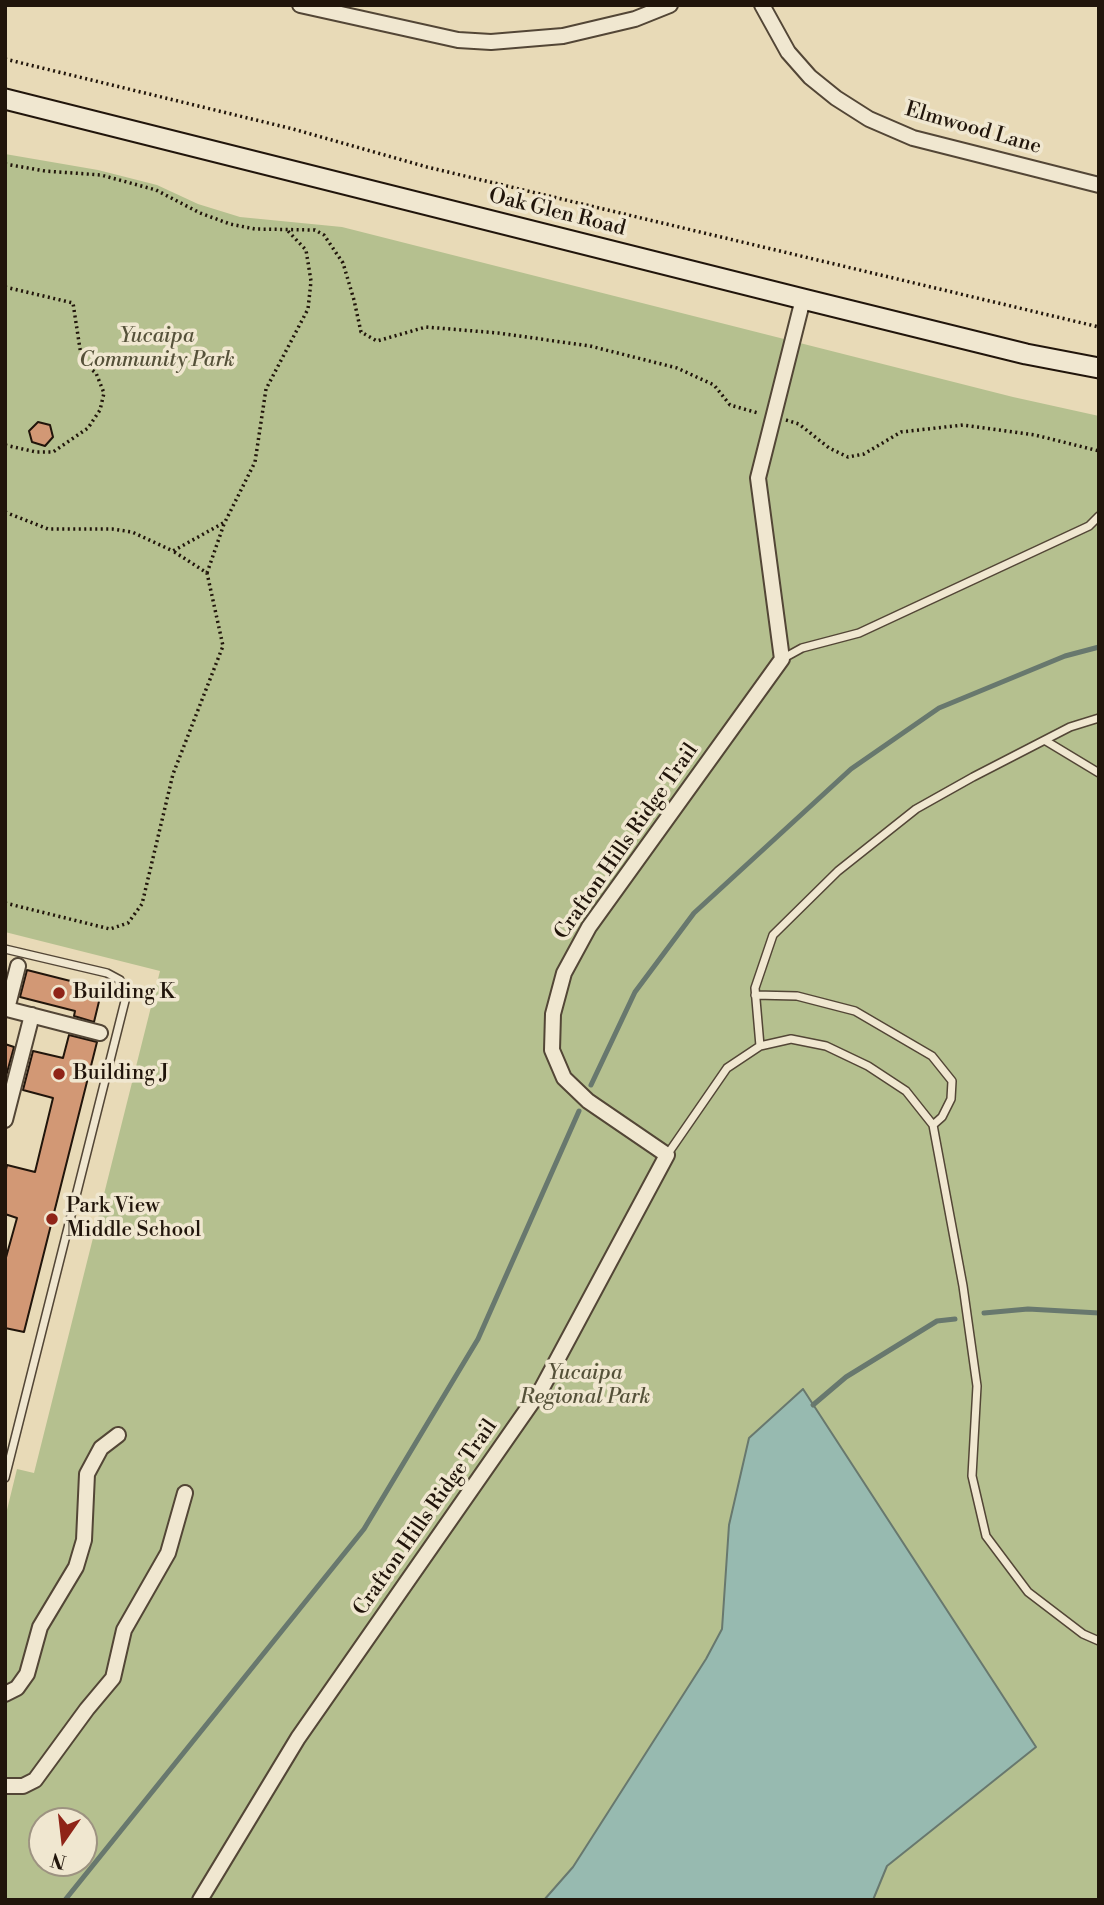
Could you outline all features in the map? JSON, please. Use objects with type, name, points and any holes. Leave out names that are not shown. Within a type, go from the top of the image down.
[{"type":"main road","name":"Oak Glen Road","points":[[5,99],[1026,354],[1099,368]]},
{"type":"street","points":[[300,5],[458,40],[491,42],[563,36],[635,19],[670,5]]},
{"type":"street","name":"Elmwood Lane","points":[[762,5],[788,52],[810,76],[836,98],[869,119],[913,138],[1099,185]]},
{"type":"street","points":[[782,659],[758,478],[803,299]]},
{"type":"street","name":"Crafton Hills Ridge Trail","points":[[200,1900],[298,1738],[542,1388],[667,1155],[588,1101],[564,1078],[552,1050],[553,1014],[564,973],[590,927],[782,659]]},
{"type":"street","points":[[18,966],[7,1009],[100,1033]]},
{"type":"street","points":[[5,1120],[32,1016]]},
{"type":"street","points":[[5,1694],[17,1688],[27,1674],[40,1628],[76,1567],[83,1540],[87,1474],[101,1448],[118,1435]]},
{"type":"street","points":[[5,1787],[23,1786],[35,1780],[113,1678],[124,1630],[168,1553],[185,1493]]},
{"type":"lane","points":[[782,659],[802,648],[859,633],[1089,526],[1099,516]]},
{"type":"lane","points":[[760,1046],[755,988],[774,935],[838,871],[916,809],[1070,727],[1099,718]]},
{"type":"lane","points":[[1046,741],[1099,773]]},
{"type":"lane","points":[[5,948],[107,974],[120,980],[127,993],[5,1478]]},
{"type":"lane","points":[[755,995],[797,996],[855,1010],[932,1056],[952,1081],[951,1099],[942,1117],[933,1125]]},
{"type":"lane","points":[[667,1155],[727,1068],[760,1046],[791,1039],[826,1046],[868,1066],[905,1091],[933,1125],[963,1286],[977,1385],[971,1476],[986,1536],[1028,1592],[1083,1634],[1099,1641]]},
{"type":"path","points":[[5,59],[293,129],[427,167],[1099,327]]},
{"type":"path","points":[[5,164],[44,171],[101,175],[156,190],[200,213],[230,224],[255,229],[315,230],[324,236],[342,264],[361,332],[377,341],[426,327],[498,332],[590,346],[677,368],[714,385],[730,404],[799,424],[829,448],[848,457],[864,454],[901,432],[962,425],[1035,435],[1099,451]]},
{"type":"path","points":[[5,904],[110,929],[128,923],[142,904],[173,774],[223,646],[207,573],[225,522],[255,462],[266,389],[308,309],[311,281],[306,250],[287,230]]},
{"type":"path","points":[[5,286],[73,303],[82,362],[96,373],[104,393],[100,410],[88,428],[53,452],[36,453],[5,445]]},
{"type":"path","points":[[5,512],[48,529],[112,529],[132,532],[173,551],[207,573]]},
{"type":"path","points":[[173,551],[225,522]]},
{"type":"green space","name":"Yucaipa Regional Park","points":[[5,154],[98,170],[157,185],[198,204],[240,217],[342,227],[1013,397],[1099,416],[1099,1900],[5,1900],[5,1518],[17,1469],[34,1473],[160,971],[5,932]]},
{"type":"water","points":[[803,1389],[1036,1747],[887,1866],[873,1900],[544,1900],[573,1867],[706,1659],[722,1629],[729,1525],[749,1438]]},
{"type":"building","points":[[38,422],[50,425],[53,437],[45,446],[32,442],[29,431]]},
{"type":"building","name":"Building K","points":[[27,970],[102,989],[94,1022],[74,1016],[75,1011],[20,997]]},
{"type":"building","points":[[69,1035],[97,1042],[24,1332],[5,1328],[5,1261],[17,1218],[5,1214],[5,1174],[7,1165],[35,1172],[53,1098],[23,1090],[33,1051],[63,1058]]},
{"type":"building","points":[[5,1044],[14,1047],[5,1080]]},
{"type":"waterway","points":[[591,1085],[635,992],[694,913],[851,769],[939,708],[1065,656],[1099,647]]},
{"type":"waterway","points":[[65,1900],[364,1529],[478,1339],[579,1111]]},
{"type":"waterway","points":[[984,1313],[1028,1309],[1099,1313]]},
{"type":"waterway","points":[[813,1405],[846,1377],[937,1321],[955,1319]]},
{"type":"place","name":"Building K","points":[[59,993]]},
{"type":"place","name":"Building J","points":[[59,1074]]},
{"type":"place","name":"Park View Middle School","points":[[52,1219]]},
{"type":"park label","name":"Yucaipa Community Park","points":[[157,349]]}]
